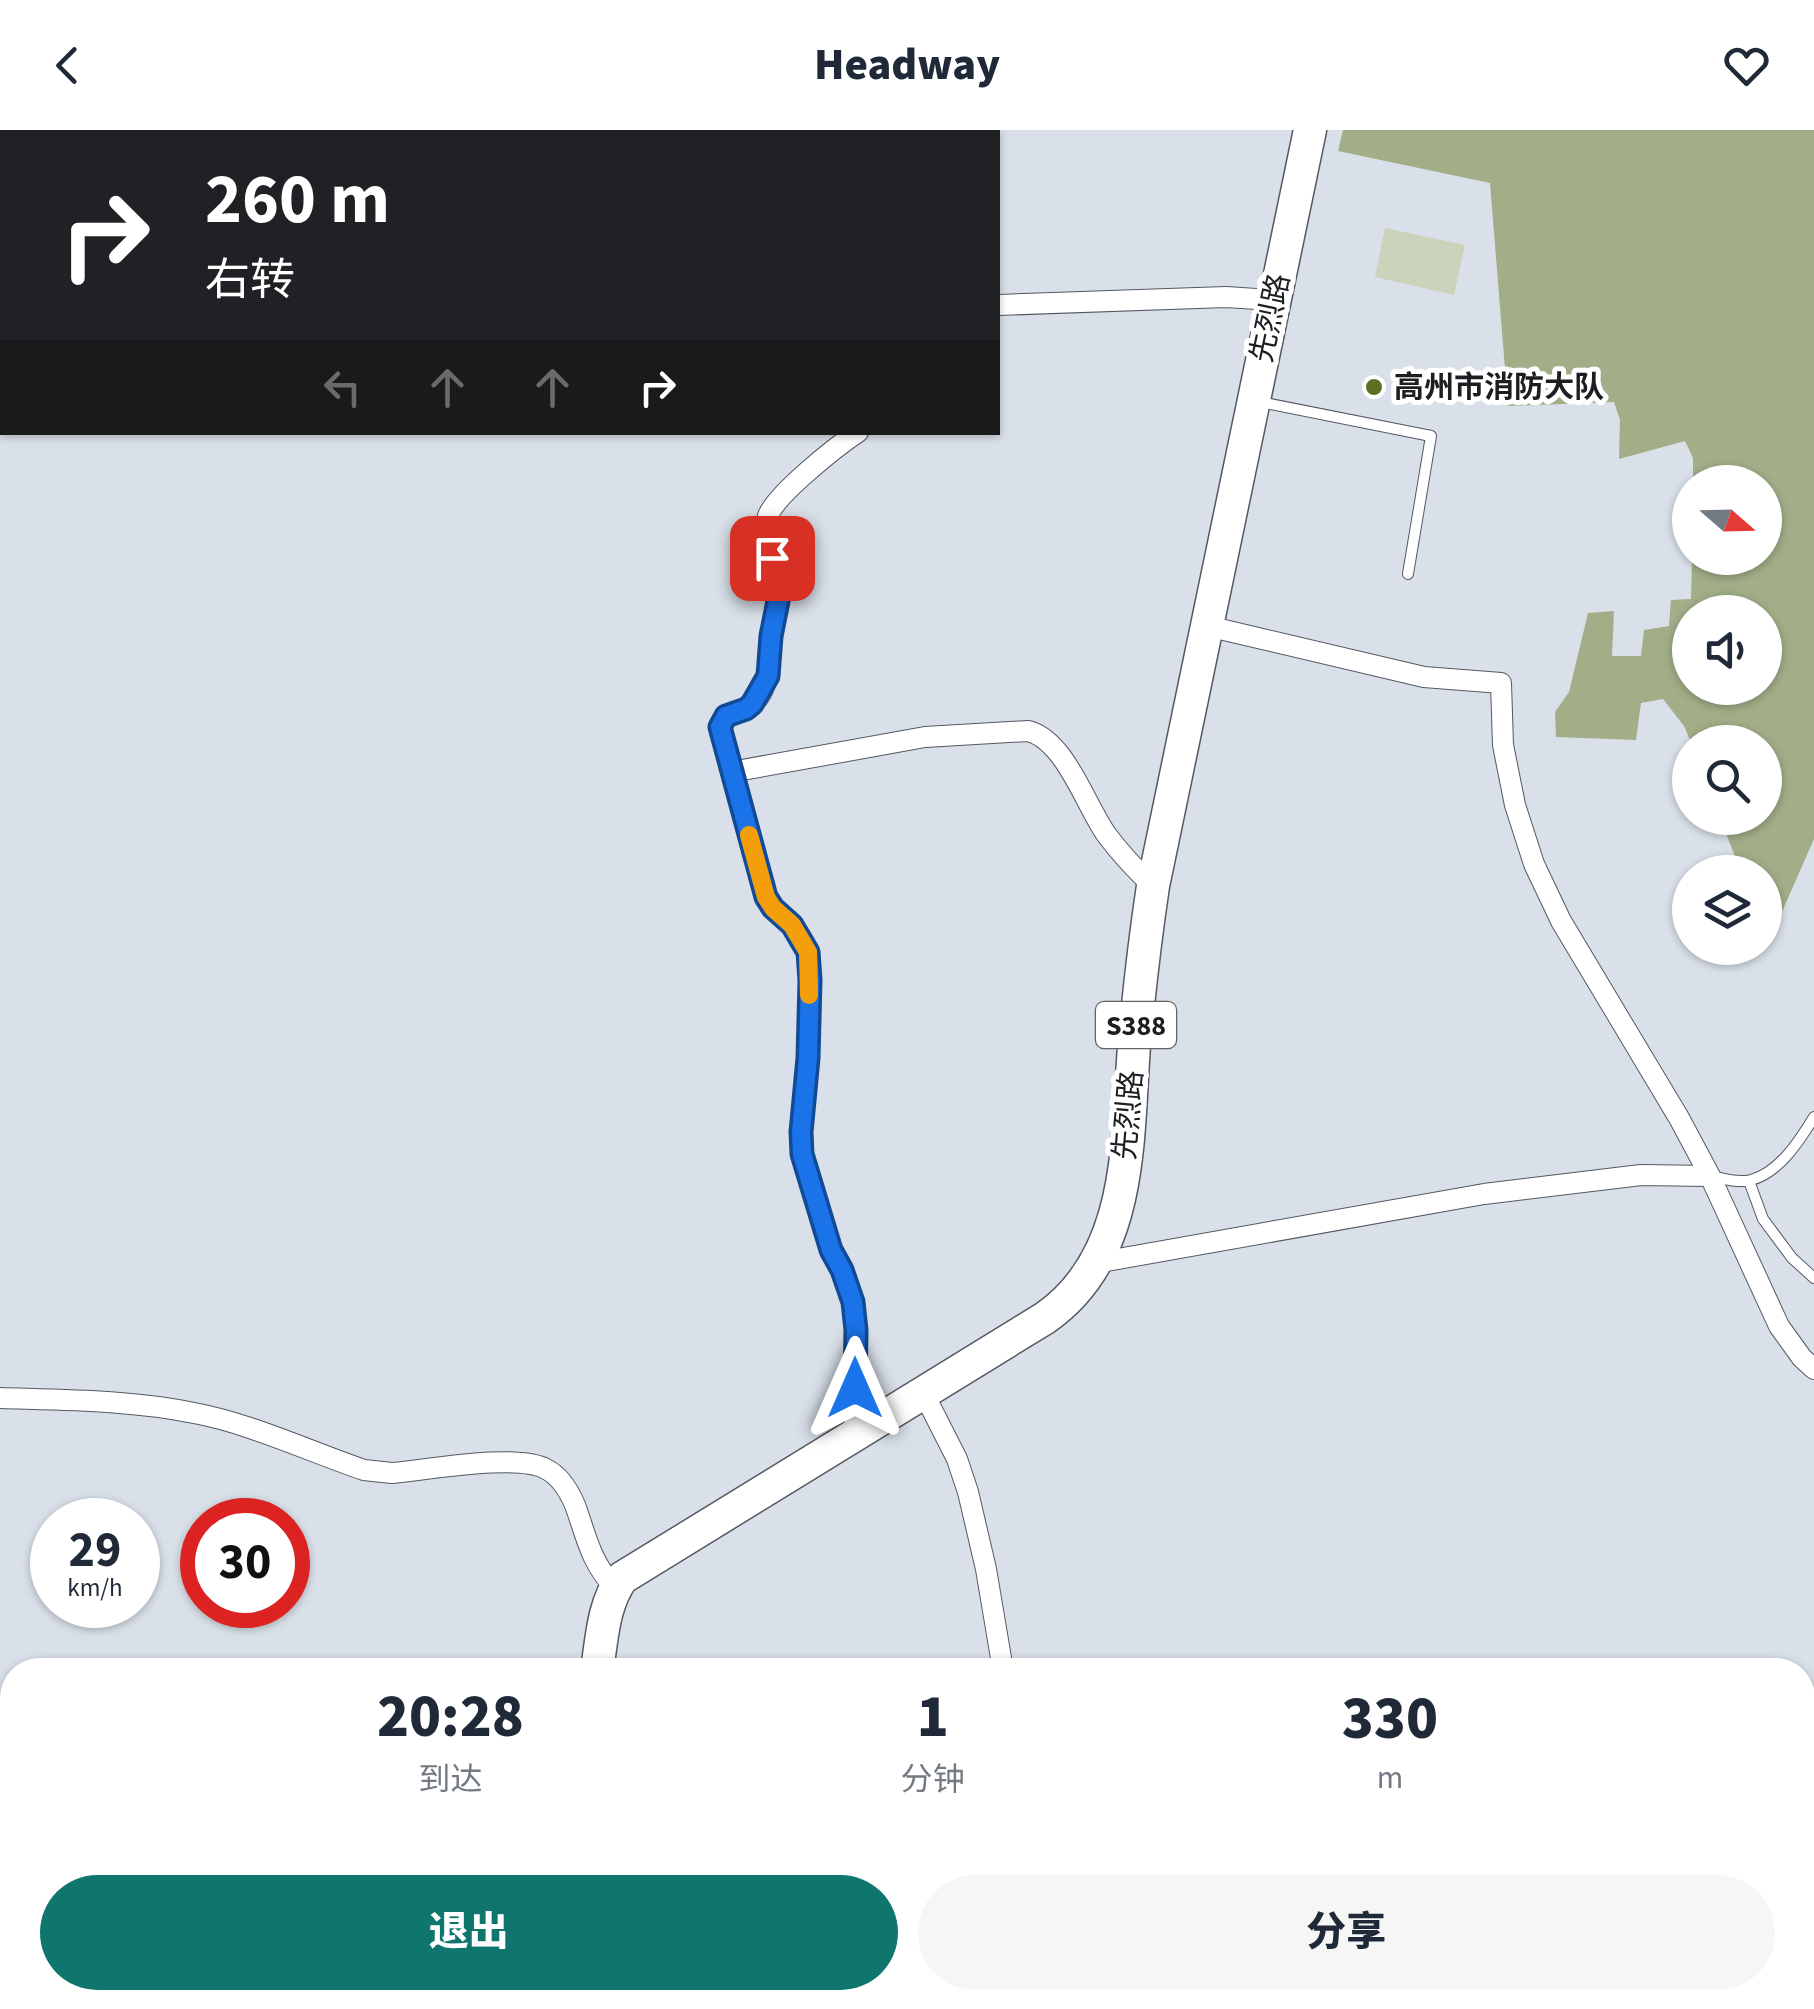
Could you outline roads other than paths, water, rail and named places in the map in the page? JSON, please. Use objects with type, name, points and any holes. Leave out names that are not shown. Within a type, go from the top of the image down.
[{"type":"main road","name":"先烈路","points":[[615,1588],[632,1570],[1065,1304],[1095,1264],[1112,1228],[1125,1164],[1142,956],[1153,886],[1310,130]]},
{"type":"main road","points":[[599,1658],[615,1588]]},
{"type":"street","points":[[1000,304],[1226,297],[1274,300]]},
{"type":"street","points":[[853,435],[780,498],[766,519],[780,591],[769,668],[765,684],[752,704],[723,718],[721,734],[766,897],[792,925],[808,952],[808,1058],[802,1154],[831,1250],[853,1302],[856,1434]]},
{"type":"street","points":[[1207,626],[1424,676],[1501,683],[1503,745],[1515,804],[1534,864],[1561,921],[1680,1118],[1780,1326],[1814,1369]]},
{"type":"street","points":[[731,772],[925,737],[1028,731],[1047,739],[1105,832],[1153,886]]},
{"type":"street","points":[[1095,1264],[1484,1194],[1641,1175],[1710,1176]]},
{"type":"street","points":[[923,1392],[957,1459],[968,1492],[1002,1658]]},
{"type":"street","points":[[0,1398],[194,1412],[376,1473],[503,1463],[536,1465],[548,1470],[567,1488],[590,1553],[615,1588]]},
{"type":"lane","points":[[1253,401],[1432,436],[1408,574]]},
{"type":"lane","points":[[1710,1176],[1749,1181],[1773,1169],[1814,1118]]},
{"type":"lane","points":[[1749,1181],[1764,1219],[1792,1258],[1814,1278]]},
{"type":"place","name":"高州市消防大队","points":[[1374,387]]}]
